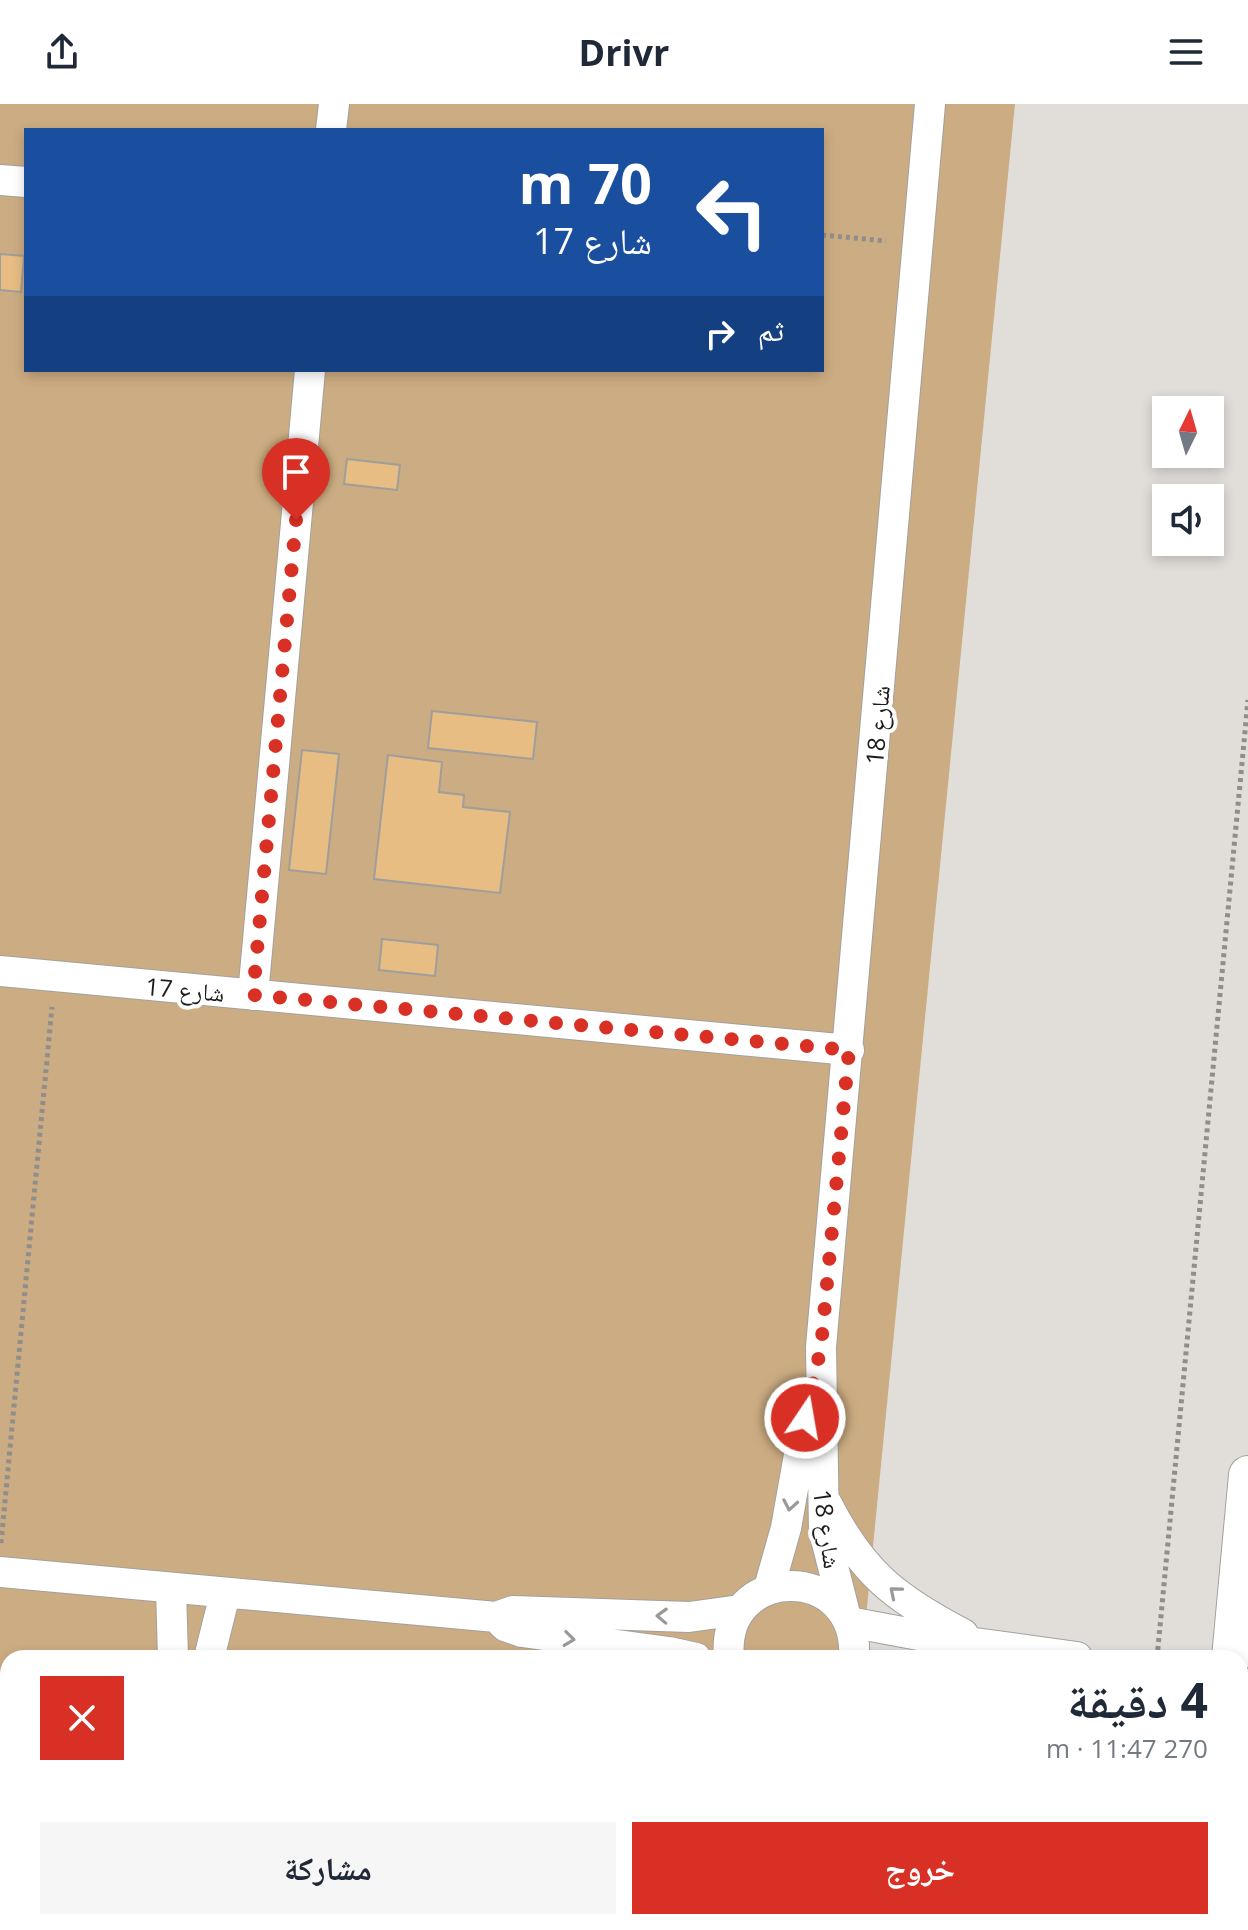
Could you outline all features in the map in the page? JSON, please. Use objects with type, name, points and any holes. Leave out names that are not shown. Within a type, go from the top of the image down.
[{"type":"street","points":[[331,128],[334,104]]},
{"type":"street","name":"شارع 18","points":[[855,1650],[828,1555],[821,1493],[821,1347],[930,104]]},
{"type":"street","points":[[0,180],[24,182]]},
{"type":"street","points":[[253,995],[310,372]]},
{"type":"street","name":"شارع 17","points":[[0,971],[849,1050]]},
{"type":"street","name":"شارع 18","points":[[821,1347],[809,1395],[786,1528],[769,1588],[790,1585],[811,1588],[831,1598],[847,1618]]},
{"type":"street","points":[[1232,1650],[1248,1475]]},
{"type":"street","points":[[821,1493],[856,1552],[893,1592],[916,1609],[986,1646]]},
{"type":"street","points":[[0,1572],[496,1617],[513,1611],[689,1617],[740,1610]]},
{"type":"street","points":[[171,1588],[173,1650]]},
{"type":"street","points":[[728,1650],[731,1626],[740,1610],[753,1597],[769,1588]]},
{"type":"street","points":[[211,1650],[225,1594]]},
{"type":"street","points":[[496,1617],[505,1626],[522,1632],[654,1650]]},
{"type":"street","points":[[847,1618],[1019,1650]]},
{"type":"path","points":[[824,235],[919,244]]},
{"type":"path","points":[[1158,1650],[1248,700]]},
{"type":"path","points":[[0,1556],[55,977]]},
{"type":"shaded area","points":[[0,104],[1015,104],[863,1650],[0,1650]]},
{"type":"building","points":[[0,254],[24,256],[21,292],[0,290]]},
{"type":"building","points":[[347,459],[400,465],[397,490],[344,484]]},
{"type":"building","points":[[432,711],[537,722],[533,759],[428,748]]},
{"type":"building","points":[[302,750],[339,754],[326,874],[289,870]]},
{"type":"building","points":[[388,755],[442,762],[439,792],[464,795],[463,807],[510,812],[500,893],[374,879]]},
{"type":"building","points":[[382,939],[438,945],[435,976],[379,970]]},
{"type":"route","points":[[296,520],[253,995],[849,1050],[821,1347],[805,1418]]}]
